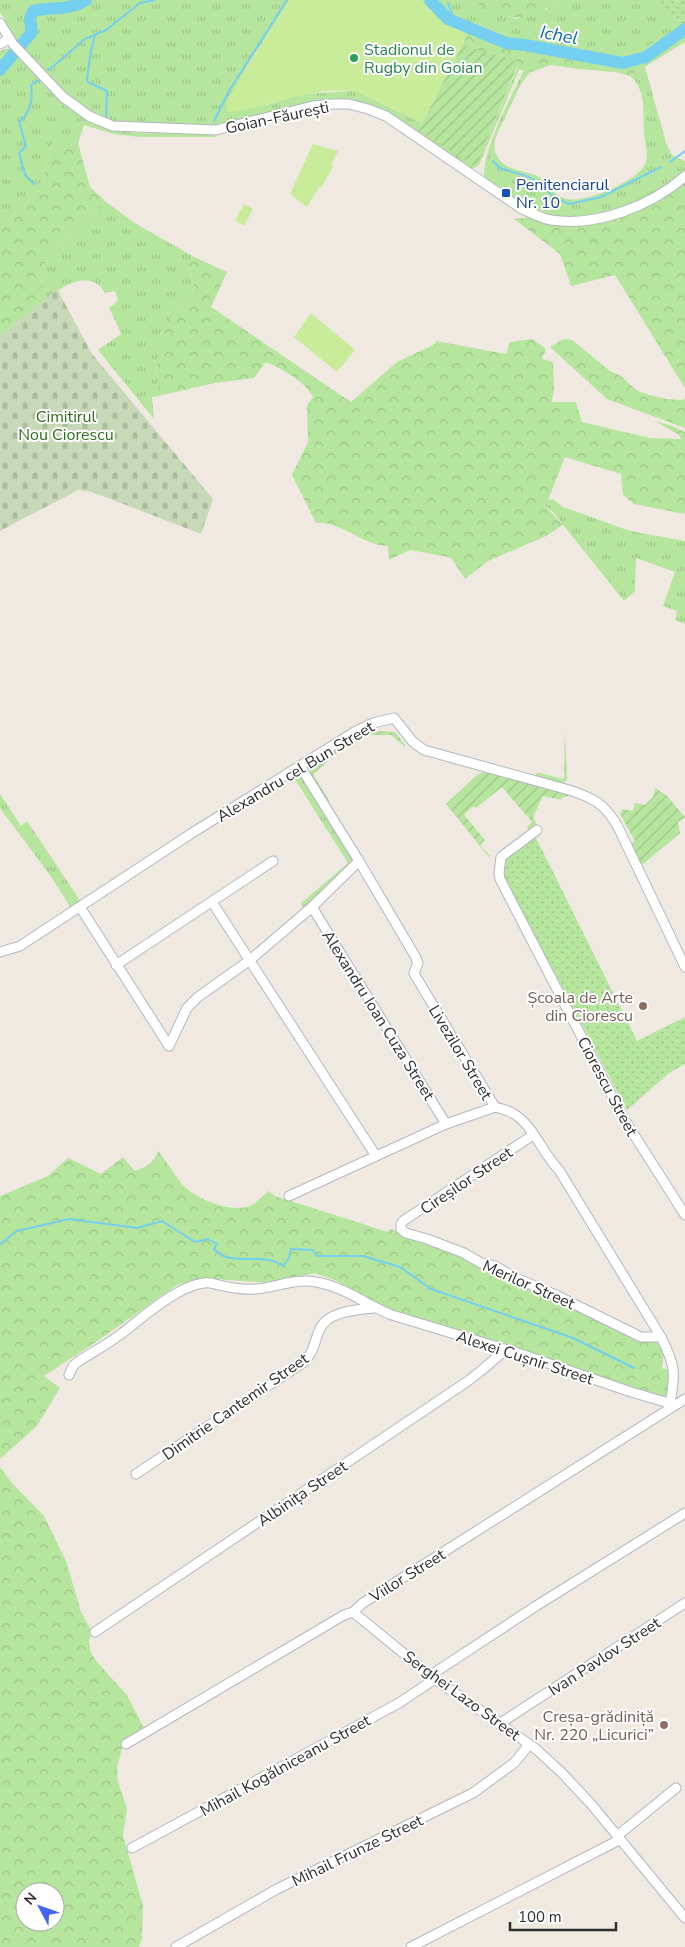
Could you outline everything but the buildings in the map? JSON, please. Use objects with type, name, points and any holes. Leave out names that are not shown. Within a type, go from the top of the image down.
[{"type":"street","name":"Goian-Făurești","points":[[0,23],[11,42],[63,96],[89,116],[113,126],[216,130],[313,106],[343,104],[368,108],[386,116],[509,201],[550,220],[580,221],[605,217],[632,208],[662,194],[685,176]]},
{"type":"street","points":[[0,44],[11,42]]},
{"type":"street","name":"Alexandru cel Bun Street","points":[[0,952],[20,946],[192,833],[356,731],[373,723],[394,718],[413,742],[424,750],[570,790],[597,801],[606,808],[618,827],[685,967]]},
{"type":"street","name":"Livezilor Street","points":[[300,766],[360,861],[418,963],[414,973],[416,977],[495,1107],[516,1114],[550,1161],[559,1170],[661,1337],[675,1370],[673,1404]]},
{"type":"street","name":"Ciorescu Street","points":[[537,830],[501,857],[500,879],[624,1119],[685,1215]]},
{"type":"street","points":[[116,965],[273,861]]},
{"type":"street","points":[[80,907],[169,1046],[187,1008],[250,960],[312,907],[360,861]]},
{"type":"street","points":[[212,902],[376,1156]]},
{"type":"street","name":"Alexandru Ioan Cuza Street","points":[[312,907],[446,1124]]},
{"type":"street","points":[[290,1196],[446,1124],[495,1107]]},
{"type":"street","name":"Cireșilor Street","points":[[400,1226],[425,1206],[533,1135]]},
{"type":"street","name":"Merilor Street","points":[[400,1226],[402,1231],[406,1233],[434,1242],[482,1263],[495,1266],[641,1337],[661,1337]]},
{"type":"street","points":[[69,1375],[73,1366],[79,1361],[119,1335],[163,1302],[192,1286],[206,1282],[244,1289],[278,1286],[299,1280],[316,1282],[349,1292],[374,1308]]},
{"type":"street","name":"Alexei Cușnir Street","points":[[374,1308],[505,1350],[524,1354],[628,1391],[673,1404]]},
{"type":"street","name":"Dimitrie Cantemir Street","points":[[136,1474],[304,1362],[313,1350],[320,1328],[330,1318],[352,1310],[374,1308]]},
{"type":"street","name":"Albinița Street","points":[[95,1632],[468,1381],[505,1350]]},
{"type":"street","name":"Viilor Street","points":[[126,1744],[344,1615],[353,1612],[363,1603],[673,1404],[685,1399]]},
{"type":"street","name":"Mihail Kogălniceanu Street","points":[[132,1848],[399,1703],[433,1677],[536,1606],[685,1513]]},
{"type":"street","name":"Ivan Pavlov Street","points":[[499,1724],[685,1603]]},
{"type":"street","name":"Serghei Lazo Street","points":[[353,1612],[433,1677],[530,1745],[562,1773],[591,1804],[685,1918]]},
{"type":"street","name":"Mihail Frunze Street","points":[[176,1947],[277,1889],[473,1793],[514,1764],[530,1745]]},
{"type":"street","points":[[410,1947],[618,1838],[676,1788]]},
{"type":"green space","points":[[0,0],[290,0],[245,70],[266,105],[304,94],[359,92],[422,123],[419,131],[476,166],[517,69],[519,70],[479,165],[472,169],[389,113],[370,105],[349,101],[332,99],[312,102],[221,126],[118,123],[102,118],[70,98],[13,39],[15,37],[0,12]]},
{"type":"green space","name":"Stadionul de Rugby din Goian","points":[[290,0],[421,0],[438,19],[468,33],[422,123],[359,92],[347,91],[324,91],[258,107],[227,112],[228,98]]},
{"type":"green space","points":[[421,0],[468,0],[516,19],[546,10],[557,0],[655,0],[682,25],[638,52],[612,56],[512,38],[473,23],[468,33],[438,19]]},
{"type":"green space","points":[[468,0],[557,0],[545,10],[524,18],[504,15]]},
{"type":"green space","points":[[655,0],[685,0],[685,22],[682,25]]},
{"type":"green space","points":[[685,22],[685,42],[630,76],[615,72],[551,65],[531,72],[517,69],[518,62],[462,46],[472,23],[512,38],[612,56],[638,52]]},
{"type":"green space","points":[[462,45],[519,62],[476,167],[418,131]]},
{"type":"green space","points":[[11,49],[18,56],[0,76],[0,51]]},
{"type":"green space","points":[[18,56],[57,98],[84,118],[99,125],[139,133],[212,133],[216,137],[140,137],[114,134],[84,125],[78,143],[52,143],[40,190],[0,227],[0,76]]},
{"type":"green space","points":[[645,67],[666,143],[672,155],[685,161],[685,170],[662,187],[648,196],[625,206],[599,213],[572,217],[548,215],[531,209],[484,180],[485,167],[492,139],[524,70],[531,72],[521,85],[500,126],[496,138],[496,154],[503,163],[539,177],[557,195],[568,199],[586,198],[598,194],[622,184],[632,177],[645,164],[647,152],[642,95],[635,81],[630,76]]},
{"type":"green space","points":[[52,143],[78,143],[90,187],[105,201],[46,259],[37,306],[0,336],[0,227],[40,190]]},
{"type":"green space","points":[[313,144],[338,151],[331,165],[333,167],[307,207],[290,194]]},
{"type":"green space","points":[[685,183],[685,388],[615,275],[571,286],[560,254],[514,219],[530,217],[565,225],[658,200]]},
{"type":"green space","points":[[105,201],[133,222],[194,257],[189,266],[194,286],[193,292],[165,328],[158,350],[158,396],[152,397],[154,419],[98,350],[121,334],[109,307],[118,300],[115,291],[105,293],[98,285],[90,281],[81,281],[71,283],[62,288],[37,306],[46,259]]},
{"type":"green space","points":[[244,204],[253,209],[244,226],[235,220]]},
{"type":"green space","points":[[194,257],[227,272],[211,307],[351,402],[397,362],[435,344],[436,341],[506,354],[510,342],[532,339],[546,349],[542,359],[553,362],[554,388],[552,402],[576,402],[582,422],[650,438],[681,439],[679,435],[655,421],[685,432],[685,514],[634,504],[623,495],[621,474],[565,457],[548,500],[544,505],[563,525],[546,536],[488,561],[465,579],[452,559],[448,557],[410,550],[389,560],[388,546],[370,542],[334,525],[316,523],[292,475],[308,442],[307,405],[313,397],[310,391],[299,381],[266,362],[254,378],[215,383],[158,396],[157,363],[161,338],[172,317],[193,292],[194,286],[189,266]]},
{"type":"green space","name":"Cimitirul Nou Ciorescu","points":[[57,289],[92,354],[213,499],[201,534],[92,492],[78,490],[0,531],[0,336]]},
{"type":"green space","points":[[311,313],[355,350],[337,372],[294,337]]},
{"type":"green space","points":[[563,339],[572,340],[610,371],[621,376],[636,390],[667,399],[683,400],[685,398],[685,428],[607,399],[550,347]]},
{"type":"green space","points":[[553,499],[563,507],[630,531],[685,541],[685,624],[675,620],[677,611],[663,606],[675,572],[636,558],[635,591],[624,601],[553,512],[544,505],[548,500]]},
{"type":"green space","points":[[387,731],[396,733],[405,745],[391,735],[358,735],[313,774],[330,802],[327,803],[311,780],[310,770],[312,765],[353,735],[363,732]]},
{"type":"green space","points":[[565,731],[567,779],[562,785],[535,778],[537,772],[564,778]]},
{"type":"green space","points":[[486,772],[569,793],[568,796],[561,798],[562,800],[543,796],[533,817],[537,825],[529,831],[527,827],[532,822],[502,787],[476,808],[473,806],[464,815],[485,840],[480,845],[489,857],[446,804],[478,774]]},
{"type":"green space","points":[[301,775],[353,854],[352,863],[304,909],[301,903],[348,863],[296,781],[290,777]]},
{"type":"green space","points":[[655,788],[666,795],[685,817],[678,822],[680,833],[641,866],[631,844],[635,841],[620,814],[622,809],[633,811],[635,803],[645,805],[653,797]]},
{"type":"green space","points":[[0,794],[21,826],[27,821],[81,902],[70,907],[52,878],[0,808]]},
{"type":"green space","points":[[535,836],[637,1041],[685,1017],[685,1064],[668,1074],[627,1110],[502,873],[503,858]]},
{"type":"green space","points":[[158,1151],[186,1188],[209,1202],[229,1207],[247,1207],[254,1204],[268,1191],[275,1196],[388,1232],[390,1229],[491,1267],[639,1341],[655,1340],[664,1351],[662,1368],[669,1370],[672,1374],[667,1396],[647,1394],[510,1347],[384,1308],[337,1281],[315,1273],[271,1283],[203,1278],[177,1285],[44,1376],[60,1388],[37,1426],[0,1459],[0,1196],[48,1176],[68,1158],[101,1174],[123,1157],[135,1171],[152,1161]]},
{"type":"green space","points":[[0,1467],[11,1482],[44,1516],[66,1561],[81,1612],[91,1630],[89,1642],[91,1653],[127,1695],[145,1730],[123,1743],[117,1769],[118,1782],[127,1809],[123,1835],[143,1906],[142,1939],[139,1947],[0,1947]]},
{"type":"waterway","name":"Ichel","points":[[0,70],[32,32],[30,19],[33,11],[72,6],[86,0]]},
{"type":"waterway","points":[[49,70],[85,39],[106,30],[140,3],[155,0]]},
{"type":"waterway","points":[[214,121],[229,91],[287,0]]},
{"type":"waterway","name":"Ichel","points":[[430,0],[448,19],[506,43],[623,63],[646,57],[685,29]]},
{"type":"waterway","points":[[448,3],[452,14],[450,19]]},
{"type":"waterway","points":[[95,35],[87,79],[88,82],[107,91],[106,117]]},
{"type":"waterway","points":[[34,184],[25,175],[19,153],[26,146],[19,122],[29,110],[32,96],[31,85],[39,80]]},
{"type":"waterway","points":[[670,162],[685,151]]},
{"type":"waterway","points":[[493,161],[500,168],[529,177],[538,182],[554,197],[569,204],[601,197],[661,167]]},
{"type":"waterway","points":[[0,1244],[17,1231],[69,1219],[137,1228],[162,1221],[195,1242],[208,1239],[217,1244],[214,1249],[221,1255],[229,1258],[266,1260],[283,1266],[289,1258],[291,1249],[312,1250],[318,1256],[363,1256],[400,1267],[431,1289],[573,1338],[634,1368]]},
{"type":"place","name":"Stadionul de Rugby din Goian","points":[[354,58]]},
{"type":"place","name":"Penitenciarul Nr. 10","points":[[506,193]]},
{"type":"place","name":"Școala de Arte din Ciorescu","points":[[643,1006]]},
{"type":"place","name":"Creșa-grădiniță Nr. 220 „Licurici”","points":[[664,1725]]}]
